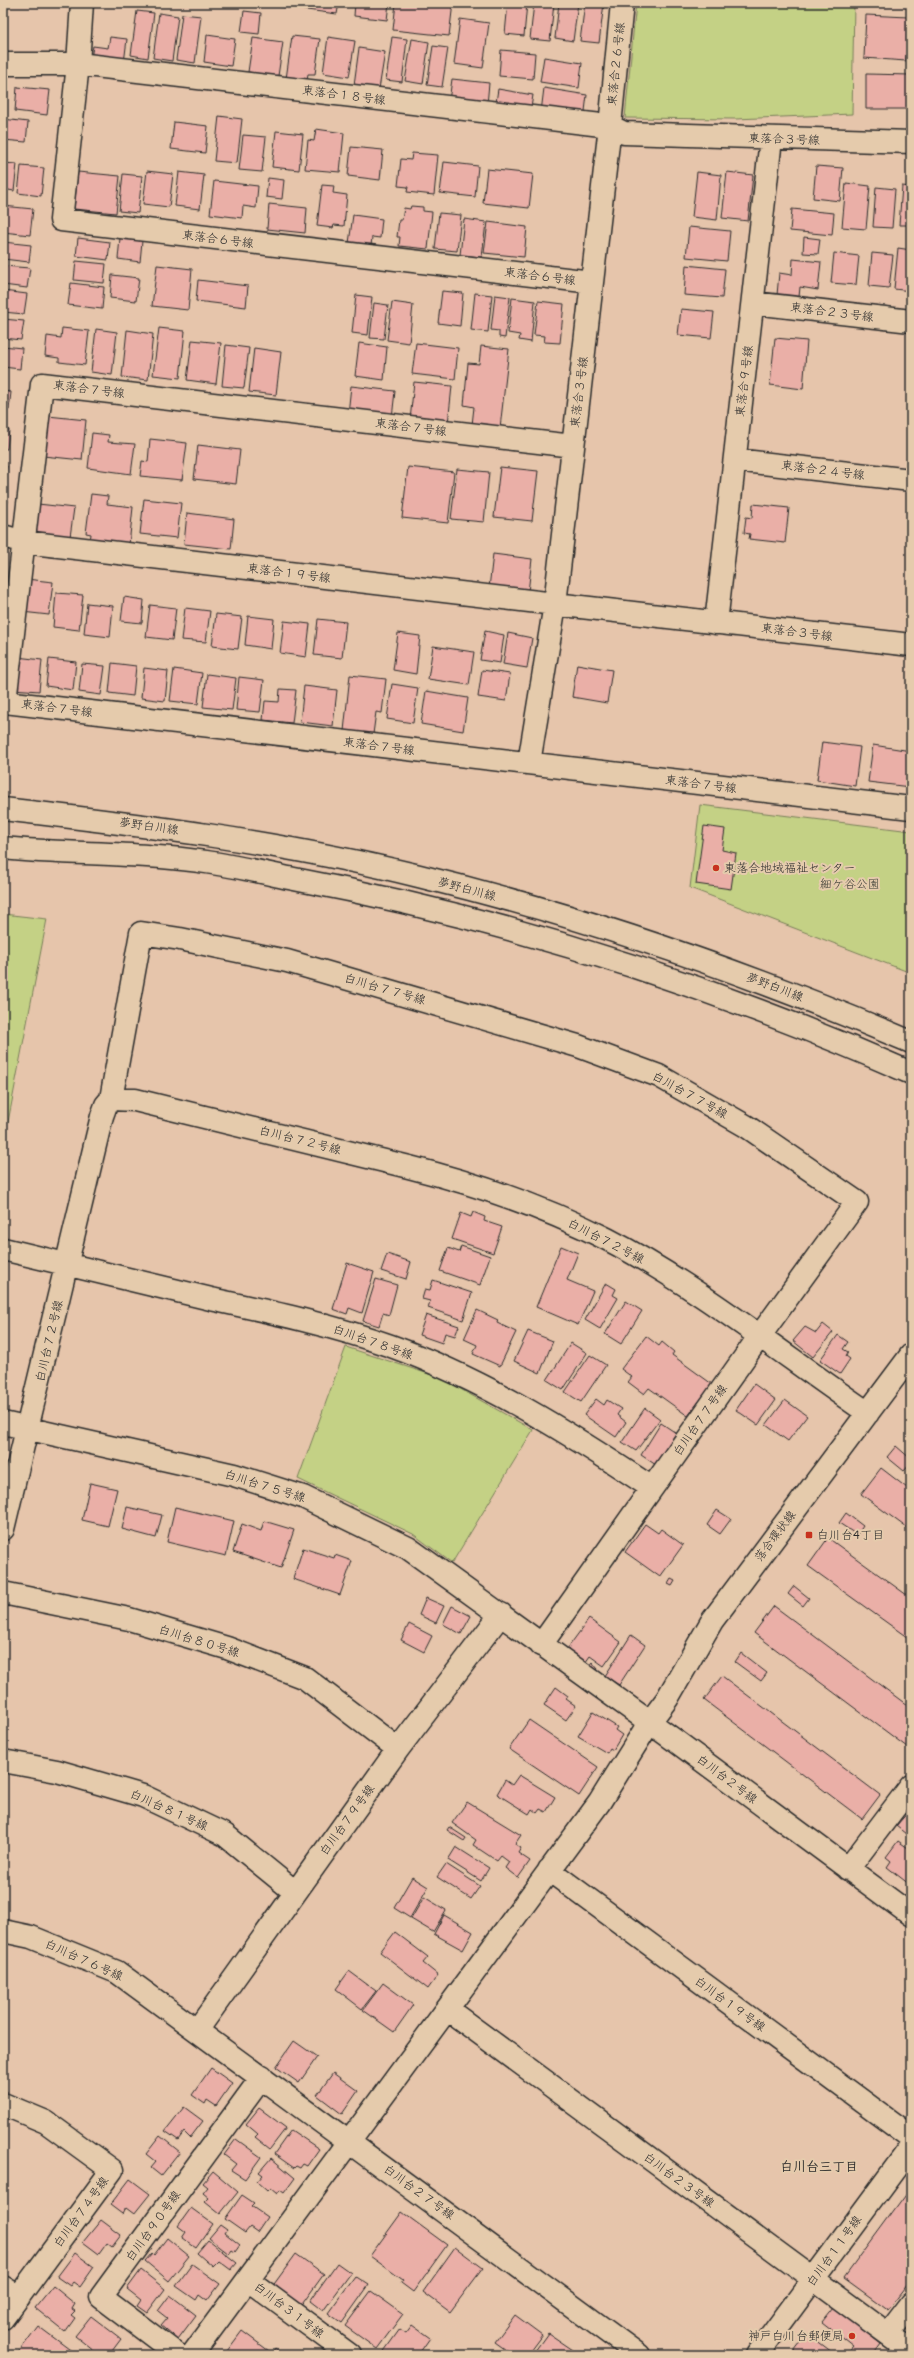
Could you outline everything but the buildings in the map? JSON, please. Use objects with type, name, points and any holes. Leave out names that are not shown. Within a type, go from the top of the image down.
[{"type":"street","name":"東落合６号線","points":[[82,3],[78,64],[61,220],[592,282]]},
{"type":"street","name":"東落合２６号線","points":[[610,126],[622,3]]},
{"type":"street","name":"東落合１８号線","points":[[3,64],[78,64],[610,126]]},
{"type":"street","name":"東落合３号線","points":[[911,142],[771,139],[624,133],[610,126],[555,604],[911,645]]},
{"type":"street","name":"東落合９号線","points":[[716,623],[771,139]]},
{"type":"street","name":"東落合２３号線","points":[[753,303],[911,322]]},
{"type":"street","name":"東落合７号線","points":[[573,446],[42,384],[5,702],[911,808]]},
{"type":"street","name":"東落合２４号線","points":[[735,460],[911,480]]},
{"type":"street","name":"東落合１９号線","points":[[3,536],[24,542],[555,604]]},
{"type":"street","points":[[529,764],[555,604]]},
{"type":"street","name":"夢野白川線","points":[[3,809],[221,836],[332,857],[419,876],[593,923],[693,956],[836,1010],[911,1042]]},
{"type":"street","points":[[3,848],[150,856],[206,862],[377,894],[500,926],[720,995],[840,1042],[911,1073]]},
{"type":"street","name":"白川台７７号線","points":[[111,1099],[141,933],[180,939],[287,962],[578,1046],[659,1076],[746,1126],[857,1202],[759,1337],[541,1645]]},
{"type":"street","name":"白川台７２号線","points":[[3,1529],[102,1116],[106,1105],[111,1099],[135,1100],[409,1167],[449,1177],[527,1202],[607,1239],[668,1274],[868,1413]]},
{"type":"street","name":"白川台７８号線","points":[[3,1248],[288,1316],[357,1334],[393,1347],[460,1375],[515,1402],[575,1437],[652,1488]]},
{"type":"street","name":"落合環状線","points":[[192,2355],[599,1803],[649,1722],[667,1699],[712,1621],[911,1355]]},
{"type":"street","name":"白川台７５号線","points":[[3,1423],[234,1475],[303,1497],[408,1548],[501,1614],[541,1645]]},
{"type":"street","name":"白川台８０号線","points":[[12,1595],[129,1620],[226,1648],[304,1678],[398,1749]]},
{"type":"street","name":"白川台７９号線","points":[[198,2030],[294,1892],[398,1749],[501,1614]]},
{"type":"street","name":"白川台２号線","points":[[541,1645],[649,1722],[911,1915]]},
{"type":"street","name":"白川台８１号線","points":[[3,1761],[57,1770],[143,1796],[225,1835],[294,1892]]},
{"type":"street","points":[[848,1869],[911,1786]]},
{"type":"street","name":"白川台１９号線","points":[[549,1870],[911,2137]]},
{"type":"street","name":"白川台７６号線","points":[[3,1930],[31,1937],[117,1972],[198,2030]]},
{"type":"street","name":"白川台２３号線","points":[[447,2009],[911,2351]]},
{"type":"street","name":"白川台２７号線","points":[[198,2030],[639,2355]]},
{"type":"street","name":"白川台９０号線","points":[[178,2355],[101,2297],[262,2077]]},
{"type":"street","name":"白川台７４号線","points":[[3,2104],[46,2122],[112,2170],[11,2292],[3,2318]]},
{"type":"street","name":"白川台１１号線","points":[[757,2355],[911,2147]]},
{"type":"street","name":"白川台３１号線","points":[[248,2280],[350,2355]]},
{"type":"street","points":[[888,2334],[911,2304]]},
{"type":"green space","points":[[636,3],[854,3],[852,114],[736,119],[625,118]]},
{"type":"green space","name":"細ケ谷公園","points":[[700,805],[911,831],[911,973],[690,888]]},
{"type":"green space","points":[[3,914],[47,919],[3,1148]]},
{"type":"green space","points":[[346,1347],[441,1378],[533,1430],[452,1563],[413,1534],[298,1479]]},
{"type":"place","name":"東落合地域福祉センター","points":[[716,868]]},
{"type":"place","name":"白川台4丁目","points":[[809,1535]]},
{"type":"place","name":"神戸白川台郵便局","points":[[852,2336]]},
{"type":"district","name":"白川台三丁目","points":[[819,2166]]}]
